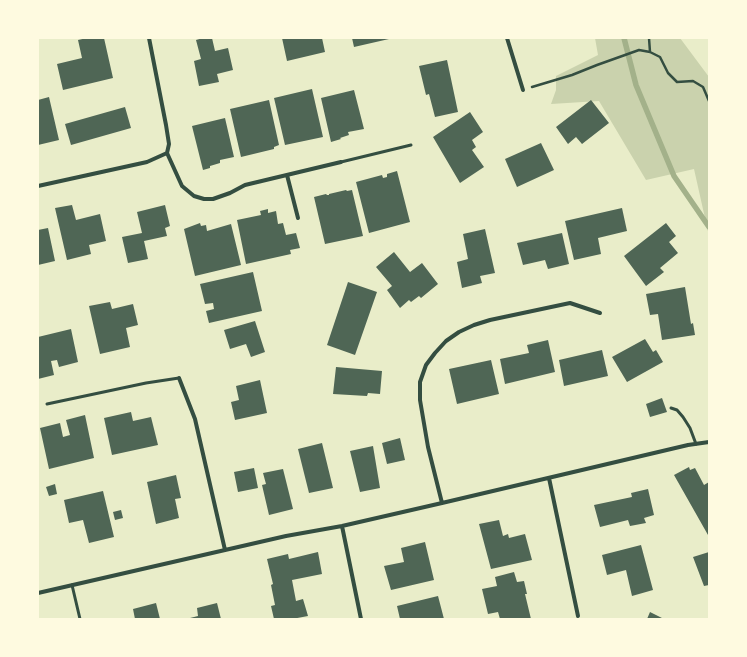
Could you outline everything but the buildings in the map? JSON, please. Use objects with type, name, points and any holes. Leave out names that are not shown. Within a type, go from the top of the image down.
[{"type":"street","points":[[149,38],[169,144],[167,153],[182,186],[194,196],[204,199],[213,199],[230,193],[245,184],[341,162]]},
{"type":"street","points":[[507,38],[523,90]]},
{"type":"street","points":[[38,186],[147,162],[167,153]]},
{"type":"street","points":[[287,175],[298,218]]},
{"type":"street","points":[[442,503],[428,447],[420,400],[420,382],[426,365],[435,353],[446,341],[459,332],[490,320],[570,303],[600,313]]},
{"type":"street","points":[[179,378],[195,419],[225,550]]},
{"type":"street","points":[[38,593],[286,536],[342,526],[709,442]]},
{"type":"street","points":[[549,478],[578,616]]},
{"type":"street","points":[[342,526],[361,619]]},
{"type":"lane","points":[[341,162],[411,145]]},
{"type":"lane","points":[[47,404],[146,383],[179,378]]},
{"type":"lane","points":[[671,408],[678,410],[683,417],[690,428],[696,444]]},
{"type":"lane","points":[[72,585],[80,619]]},
{"type":"path","points":[[649,38],[650,52]]},
{"type":"path","points":[[523,90],[572,75],[639,50],[650,52],[660,57],[668,73],[677,82],[693,81],[703,88],[709,102]]},
{"type":"green space","points":[[595,38],[680,38],[709,77],[709,236],[694,169],[646,180],[599,101],[551,104],[556,90],[556,76],[598,55]]},
{"type":"waterway","points":[[624,38],[636,85],[674,176],[709,227]]}]
